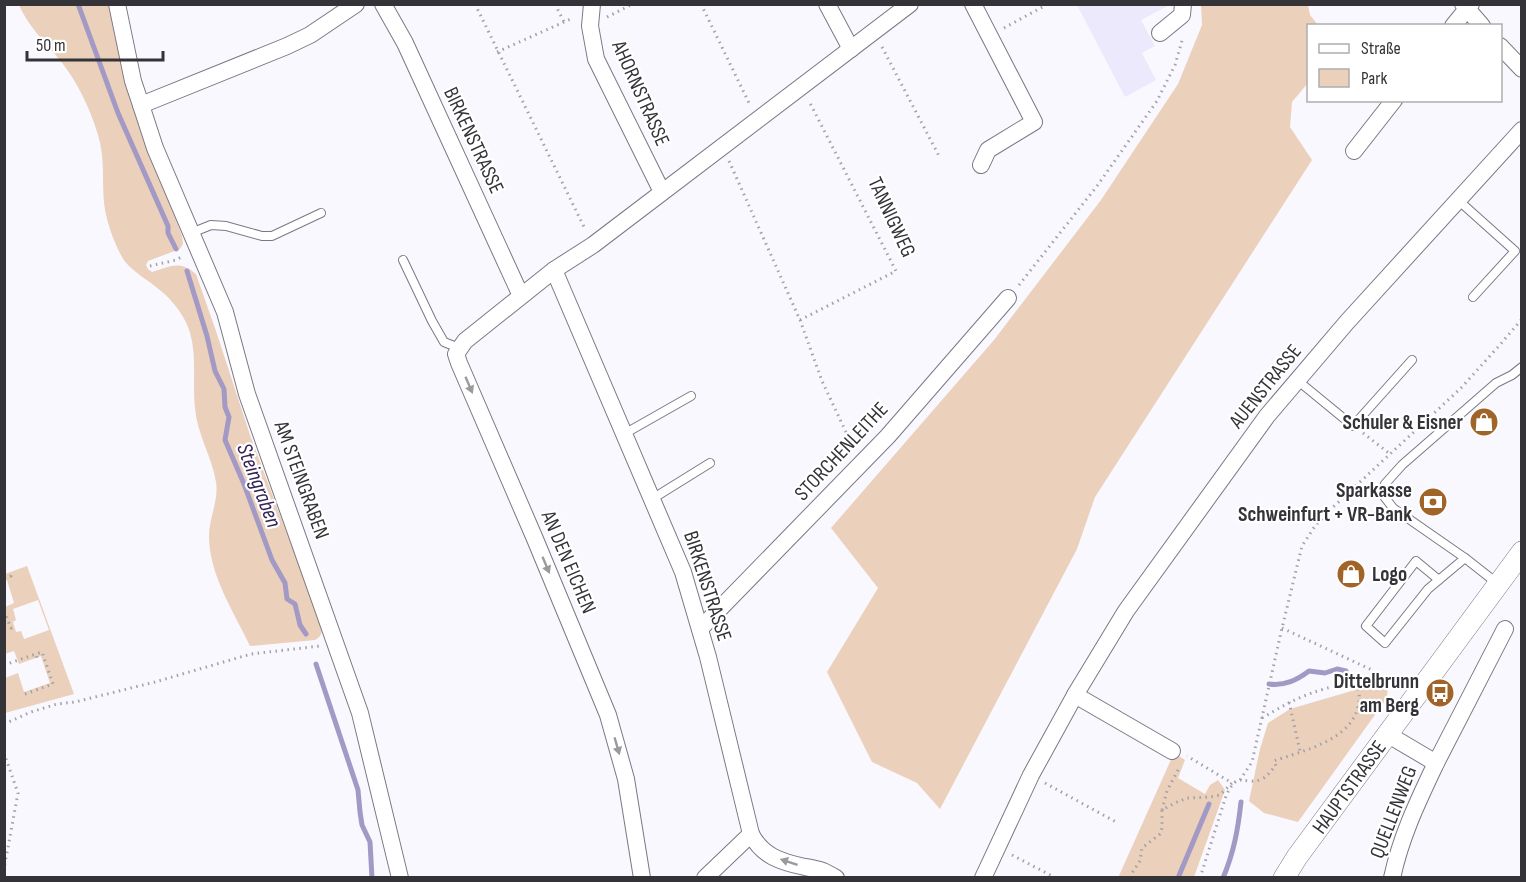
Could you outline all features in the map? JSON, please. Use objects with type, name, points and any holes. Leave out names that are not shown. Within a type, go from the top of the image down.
[{"type":"street","name":"AM STEINGRABEN","points":[[117,4],[133,81],[155,148],[225,312],[247,394],[360,713],[400,878]]},
{"type":"street","points":[[141,105],[287,46],[310,35],[356,4]]},
{"type":"street","name":"BIRKENSTRASSE","points":[[383,4],[405,43],[521,296]]},
{"type":"street","points":[[827,4],[850,49]]},
{"type":"street","points":[[459,348],[554,270],[593,245],[910,4]]},
{"type":"street","points":[[973,4],[1034,122],[988,150],[981,165]]},
{"type":"street","points":[[1160,33],[1182,15],[1183,4]]},
{"type":"street","points":[[1454,24],[1467,6],[1480,24]]},
{"type":"street","name":"AHORNSTRASSE","points":[[591,13],[596,59],[662,192]]},
{"type":"street","points":[[1502,48],[1521,69]]},
{"type":"street","points":[[1354,151],[1392,102]]},
{"type":"street","name":"AUENSTRASSE","points":[[983,878],[1031,775],[1075,695],[1126,611],[1267,416],[1347,322],[1521,130]]},
{"type":"street","name":"BIRKENSTRASSE","points":[[554,270],[683,572],[700,629],[751,834],[756,844],[771,856],[796,865],[822,870],[836,878]]},
{"type":"street","name":"STORCHENLEITHE","points":[[700,629],[888,436],[1008,298]]},
{"type":"street","name":"AN DEN EICHEN","points":[[459,348],[456,354],[459,363],[608,715],[626,779],[642,878]]},
{"type":"street","name":"HAUPTSTRASSE","points":[[1284,878],[1297,857],[1521,552]]},
{"type":"street","name":"QUELLENWEG","points":[[1392,878],[1413,810],[1505,628]]},
{"type":"street","points":[[1075,695],[1177,752]]},
{"type":"street","name":"QUELLENWEG","points":[[1387,734],[1436,763]]},
{"type":"street","points":[[705,878],[751,834]]},
{"type":"lane","points":[[1458,200],[1515,251],[1473,297]]},
{"type":"lane","points":[[190,233],[211,225],[272,236],[321,213]]},
{"type":"lane","points":[[403,260],[444,342],[459,348]]},
{"type":"lane","points":[[1297,380],[1353,426],[1412,360]]},
{"type":"lane","points":[[1498,584],[1393,508],[1383,495],[1383,491],[1385,484],[1402,465],[1496,383],[1512,375],[1521,366]]},
{"type":"lane","points":[[624,434],[691,396]]},
{"type":"lane","points":[[652,499],[710,462]]},
{"type":"lane","points":[[1439,580],[1416,561],[1366,626],[1385,643],[1428,589],[1439,580],[1465,558]]},
{"type":"path","points":[[475,4],[593,245]]},
{"type":"path","points":[[555,4],[564,22]]},
{"type":"path","points":[[497,52],[564,22],[591,13],[633,4]]},
{"type":"path","points":[[701,4],[757,120]]},
{"type":"path","points":[[990,36],[1048,4]]},
{"type":"path","points":[[874,32],[939,156]]},
{"type":"path","points":[[1023,281],[1157,101],[1175,65],[1183,38]]},
{"type":"path","name":"TANNIGWEG","points":[[800,320],[896,271],[801,86]]},
{"type":"path","points":[[723,146],[800,320],[822,381],[861,465]]},
{"type":"path","points":[[150,266],[176,260],[198,249]]},
{"type":"path","points":[[1240,780],[1252,762],[1302,546],[1331,509],[1461,388],[1521,319]]},
{"type":"path","points":[[1353,426],[1390,454]]},
{"type":"path","points":[[4,578],[11,576],[9,572]]},
{"type":"path","points":[[4,610],[11,628],[15,627]]},
{"type":"path","points":[[1282,628],[1372,670],[1376,679]]},
{"type":"path","points":[[4,724],[57,704],[75,702],[155,682],[251,654],[336,644]]},
{"type":"path","points":[[4,665],[36,656],[42,652],[49,678],[53,684],[25,694]]},
{"type":"path","points":[[1262,718],[1307,694],[1356,681],[1397,679],[1416,694]]},
{"type":"path","points":[[1162,810],[1187,798],[1220,795],[1232,783],[1240,780],[1264,778],[1276,766],[1274,761],[1339,735],[1346,729],[1358,706],[1360,698],[1356,681]]},
{"type":"path","points":[[1289,702],[1300,751]]},
{"type":"path","points":[[1177,752],[1232,783]]},
{"type":"path","points":[[1131,878],[1140,861],[1142,848],[1160,834],[1162,810],[1167,791],[1179,768],[1177,752]]},
{"type":"path","points":[[4,753],[18,793],[4,869]]},
{"type":"path","points":[[1031,775],[1116,822]]},
{"type":"path","points":[[1200,878],[1232,783]]},
{"type":"path","points":[[996,847],[1056,878]]},
{"type":"shaded area","points":[[1077,5],[1170,5],[1141,20],[1155,46],[1142,53],[1156,80],[1125,97]]},
{"type":"green space","points":[[19,5],[109,5],[132,104],[182,236],[183,244],[180,249],[148,261],[146,265],[152,272],[170,266],[180,266],[196,274],[250,435],[322,627],[321,635],[315,640],[250,646],[223,593],[213,565],[209,536],[217,489],[196,418],[194,357],[188,327],[180,312],[169,299],[134,270],[121,255],[106,216],[102,152],[91,115],[72,76],[32,27]]},
{"type":"green space","points":[[1201,5],[1308,5],[1310,15],[1317,24],[1307,24],[1307,84],[1292,102],[1290,127],[1312,160],[1095,497],[1077,549],[940,809],[917,783],[872,762],[827,672],[878,588],[831,528],[994,340],[1101,200],[1178,84],[1202,25]]},
{"type":"green space","points":[[27,566],[74,694],[5,713],[5,678],[18,673],[24,692],[50,683],[41,656],[19,664],[14,651],[5,654],[5,607],[14,603],[7,580],[5,581],[5,574]],"holes":[[[38,600],[49,630],[24,639],[21,631],[16,632],[13,609]]]},
{"type":"green space","points":[[1388,683],[1387,698],[1298,822],[1264,813],[1249,801],[1268,723],[1290,709],[1372,685]]},
{"type":"green space","points":[[1174,753],[1185,760],[1178,778],[1205,794],[1210,785],[1218,780],[1225,790],[1194,877],[1118,878]]},
{"type":"waterway","name":"Steingraben","points":[[78,4],[118,113],[176,249]]},
{"type":"waterway","name":"Steingraben","points":[[187,271],[215,371],[224,389],[225,407],[229,417],[225,440],[272,560],[285,583],[287,599],[295,604],[300,625],[306,634]]},
{"type":"waterway","name":"Steingraben","points":[[316,664],[358,790],[362,825],[370,842],[372,878]]},
{"type":"waterway","points":[[1269,684],[1290,682],[1309,671],[1325,673],[1337,669],[1346,671]]},
{"type":"waterway","points":[[1223,878],[1235,840],[1241,802]]},
{"type":"waterway","points":[[1178,878],[1209,804]]},
{"type":"place","name":"Schuler & Eisner","points":[[1484,422]]},
{"type":"place","name":"Sparkasse Schweinfurt + VR-Bank","points":[[1433,502]]},
{"type":"place","name":"Logo","points":[[1351,574]]},
{"type":"place","name":"Dittelbrunn am Berg","points":[[1440,693]]}]
